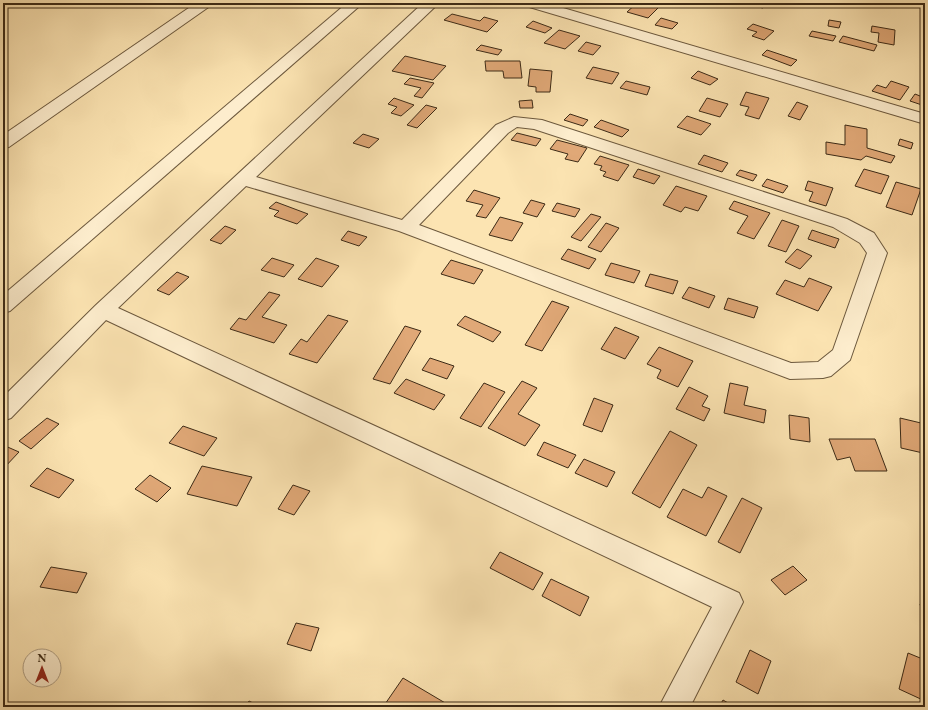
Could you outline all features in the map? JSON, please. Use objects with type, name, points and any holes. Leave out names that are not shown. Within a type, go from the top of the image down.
[{"type":"street","points":[[3,143],[205,3]]},
{"type":"street","points":[[3,306],[356,3]]},
{"type":"street","points":[[3,412],[103,310],[244,179],[418,13],[432,3]]},
{"type":"street","points":[[531,3],[925,119]]},
{"type":"street","points":[[244,179],[406,227],[790,370],[823,370],[842,354],[877,253],[867,238],[840,223],[536,124],[514,122],[502,129],[406,227]]},
{"type":"street","points":[[103,310],[729,602],[674,707]]},
{"type":"building","points":[[578,3],[596,3],[592,7]]},
{"type":"building","points":[[637,3],[663,3],[648,18],[627,12]]},
{"type":"building","points":[[755,3],[767,3],[763,8],[753,6]]},
{"type":"building","points":[[452,14],[480,21],[484,17],[498,21],[487,32],[444,20]]},
{"type":"building","points":[[661,18],[678,23],[672,29],[655,25]]},
{"type":"building","points":[[829,20],[841,22],[839,28],[828,26]]},
{"type":"building","points":[[533,21],[552,28],[545,33],[526,27]]},
{"type":"building","points":[[753,24],[774,31],[764,40],[752,36],[757,32],[747,29]]},
{"type":"building","points":[[872,26],[895,30],[894,45],[878,42],[879,33],[871,32]]},
{"type":"building","points":[[559,30],[580,36],[565,49],[544,43]]},
{"type":"building","points":[[812,31],[836,36],[833,41],[809,36]]},
{"type":"building","points":[[843,36],[877,45],[874,51],[839,42]]},
{"type":"building","points":[[586,42],[601,46],[593,55],[578,51]]},
{"type":"building","points":[[481,45],[502,50],[498,55],[476,50]]},
{"type":"building","points":[[767,50],[797,60],[791,66],[762,55]]},
{"type":"building","points":[[405,56],[446,66],[433,80],[392,71]]},
{"type":"building","points":[[485,61],[520,61],[522,78],[504,78],[503,71],[486,71]]},
{"type":"building","points":[[593,67],[619,73],[612,84],[586,78]]},
{"type":"building","points":[[530,69],[552,71],[550,92],[536,92],[536,87],[528,86]]},
{"type":"building","points":[[698,71],[718,79],[710,85],[691,78]]},
{"type":"building","points":[[410,78],[434,83],[422,98],[414,96],[421,88],[404,84]]},
{"type":"building","points":[[626,81],[650,87],[647,95],[620,88]]},
{"type":"building","points":[[891,81],[909,87],[900,100],[872,91],[877,85],[886,88]]},
{"type":"building","points":[[746,92],[769,98],[759,119],[745,115],[749,107],[740,105]]},
{"type":"building","points":[[915,94],[925,98],[925,106],[910,101]]},
{"type":"building","points":[[394,98],[414,105],[401,116],[391,113],[397,107],[388,104]]},
{"type":"building","points":[[707,98],[728,104],[720,117],[699,111]]},
{"type":"building","points":[[532,100],[533,108],[520,108],[519,101]]},
{"type":"building","points":[[797,102],[808,106],[800,120],[788,116]]},
{"type":"building","points":[[426,105],[437,108],[417,128],[407,125]]},
{"type":"building","points":[[570,114],[588,120],[583,126],[564,120]]},
{"type":"building","points":[[687,116],[711,124],[701,135],[677,127]]},
{"type":"building","points":[[601,120],[629,130],[622,137],[594,127]]},
{"type":"building","points":[[845,125],[867,129],[867,148],[895,156],[891,163],[866,156],[861,160],[826,154],[826,142],[845,145]]},
{"type":"building","points":[[517,133],[541,139],[536,146],[511,140]]},
{"type":"building","points":[[363,134],[379,139],[369,148],[353,143]]},
{"type":"building","points":[[900,139],[913,143],[911,149],[898,145]]},
{"type":"building","points":[[557,140],[587,148],[578,162],[565,159],[568,154],[550,149]]},
{"type":"building","points":[[704,155],[728,163],[722,172],[698,164]]},
{"type":"building","points":[[600,156],[629,165],[618,181],[603,176],[606,172],[600,170],[602,166],[594,164]]},
{"type":"building","points":[[638,169],[660,176],[654,184],[633,177]]},
{"type":"building","points":[[864,169],[889,176],[881,194],[855,186]]},
{"type":"building","points":[[740,170],[757,175],[753,181],[736,175]]},
{"type":"building","points":[[767,179],[788,186],[783,193],[762,186]]},
{"type":"building","points":[[808,181],[833,188],[826,206],[809,201],[813,192],[805,190]]},
{"type":"building","points":[[896,182],[921,189],[912,215],[886,207]]},
{"type":"building","points":[[676,186],[707,196],[698,211],[685,207],[681,212],[663,205]]},
{"type":"building","points":[[474,190],[500,198],[486,218],[476,216],[483,205],[466,201]]},
{"type":"building","points":[[531,200],[545,204],[537,217],[523,213]]},
{"type":"building","points":[[734,201],[770,213],[754,239],[737,233],[748,216],[729,209]]},
{"type":"building","points":[[276,202],[308,214],[297,224],[274,216],[279,211],[269,208]]},
{"type":"building","points":[[557,203],[580,209],[575,217],[552,211]]},
{"type":"building","points":[[591,214],[601,217],[581,241],[571,237]]},
{"type":"building","points":[[500,217],[523,223],[512,241],[489,235]]},
{"type":"building","points":[[782,220],[799,226],[786,252],[768,246]]},
{"type":"building","points":[[606,223],[619,228],[601,252],[588,247]]},
{"type":"building","points":[[225,226],[236,230],[221,244],[210,240]]},
{"type":"building","points":[[812,230],[839,239],[835,248],[808,239]]},
{"type":"building","points":[[348,231],[367,237],[359,246],[341,240]]},
{"type":"building","points":[[568,249],[596,259],[589,269],[561,259]]},
{"type":"building","points":[[797,249],[812,256],[800,269],[785,262]]},
{"type":"building","points":[[272,258],[294,265],[284,277],[261,270]]},
{"type":"building","points":[[316,258],[339,266],[322,287],[298,279]]},
{"type":"building","points":[[451,260],[483,270],[474,284],[441,274]]},
{"type":"building","points":[[611,263],[640,271],[634,283],[605,275]]},
{"type":"building","points":[[177,272],[189,277],[169,295],[157,290]]},
{"type":"building","points":[[650,274],[678,281],[673,294],[645,286]]},
{"type":"building","points":[[809,278],[832,287],[818,311],[776,294],[785,280],[804,287]]},
{"type":"building","points":[[689,287],[715,296],[709,308],[682,298]]},
{"type":"building","points":[[269,292],[280,295],[262,317],[287,325],[274,343],[230,329],[239,318],[246,320]]},
{"type":"building","points":[[728,298],[758,307],[754,318],[724,309]]},
{"type":"building","points":[[552,301],[569,307],[542,351],[525,345]]},
{"type":"building","points":[[328,315],[348,321],[317,363],[289,354],[301,339],[307,342]]},
{"type":"building","points":[[465,316],[501,332],[493,342],[457,325]]},
{"type":"building","points":[[405,326],[421,331],[390,384],[373,379]]},
{"type":"building","points":[[615,327],[639,337],[625,359],[601,349]]},
{"type":"building","points":[[659,347],[693,361],[678,387],[657,378],[661,370],[647,364]]},
{"type":"building","points":[[430,358],[454,366],[447,379],[422,370]]},
{"type":"building","points":[[406,379],[445,395],[434,410],[394,393]]},
{"type":"building","points":[[522,381],[537,388],[518,414],[540,425],[525,446],[488,428]]},
{"type":"building","points":[[484,383],[505,392],[481,427],[460,418]]},
{"type":"building","points":[[730,383],[748,387],[744,405],[766,410],[764,423],[724,413]]},
{"type":"building","points":[[689,387],[708,396],[702,406],[710,409],[704,421],[676,409]]},
{"type":"building","points":[[594,398],[613,405],[602,432],[583,425]]},
{"type":"building","points":[[789,415],[809,418],[810,442],[790,439]]},
{"type":"building","points":[[47,418],[59,424],[31,449],[19,441]]},
{"type":"building","points":[[900,418],[921,423],[923,453],[901,448]]},
{"type":"building","points":[[183,426],[217,438],[204,456],[169,443]]},
{"type":"building","points":[[670,431],[697,445],[660,508],[632,493]]},
{"type":"building","points":[[829,439],[875,439],[887,471],[855,471],[850,457],[837,460]]},
{"type":"building","points":[[544,442],[576,455],[568,468],[537,455]]},
{"type":"building","points":[[3,445],[19,452],[3,469]]},
{"type":"building","points":[[584,459],[615,472],[607,487],[575,473]]},
{"type":"building","points":[[202,466],[252,477],[237,506],[187,494]]},
{"type":"building","points":[[47,468],[74,480],[59,498],[30,486]]},
{"type":"building","points":[[150,475],[171,488],[157,502],[135,489]]},
{"type":"building","points":[[293,485],[310,491],[294,515],[278,509]]},
{"type":"building","points":[[708,487],[727,496],[706,536],[667,517],[683,489],[702,498]]},
{"type":"building","points":[[742,498],[762,508],[740,553],[718,542]]},
{"type":"building","points":[[500,552],[543,573],[533,590],[490,568]]},
{"type":"building","points":[[793,566],[807,580],[785,595],[771,580]]},
{"type":"building","points":[[51,567],[87,573],[77,593],[40,587]]},
{"type":"building","points":[[551,579],[589,597],[580,616],[542,596]]},
{"type":"building","points":[[920,604],[925,604],[925,623]]},
{"type":"building","points":[[296,623],[319,628],[311,651],[287,644]]},
{"type":"building","points":[[750,650],[771,661],[758,694],[736,682]]},
{"type":"building","points":[[908,653],[925,660],[925,701],[899,689]]},
{"type":"building","points":[[403,678],[452,707],[383,707]]},
{"type":"building","points":[[723,700],[735,707],[719,707]]},
{"type":"building","points":[[249,701],[261,707],[245,707]]}]
